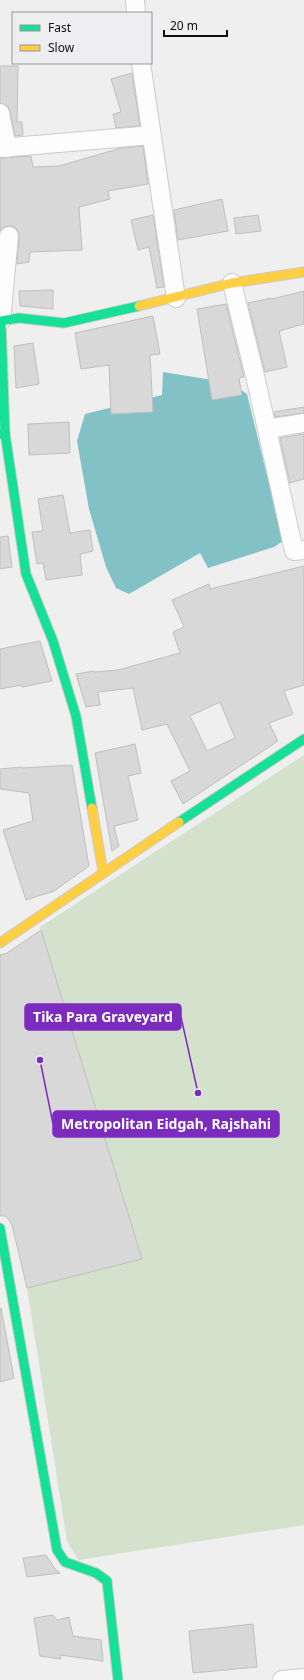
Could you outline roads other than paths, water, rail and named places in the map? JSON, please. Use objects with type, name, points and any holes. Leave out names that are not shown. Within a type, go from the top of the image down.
[{"type":"street","points":[[135,0],[136,12]]},
{"type":"street","points":[[141,64],[176,298]]},
{"type":"street","points":[[0,113],[3,148],[152,135]]},
{"type":"street","points":[[9,236],[1,322],[3,434],[26,574],[53,641],[76,716],[103,872]]},
{"type":"street","points":[[1,322],[19,318],[64,324],[176,298],[232,283],[304,272]]},
{"type":"street","points":[[232,283],[294,550],[304,550]]},
{"type":"street","points":[[267,429],[304,423]]},
{"type":"street","points":[[0,943],[103,872],[304,739]]},
{"type":"street","points":[[0,1228],[57,1550],[65,1562],[96,1573],[107,1581],[118,1680]]},
{"type":"street","points":[[282,1680],[304,1678]]},
{"type":"water","points":[[163,372],[231,383],[247,394],[283,541],[274,547],[208,568],[200,553],[129,594],[116,588],[106,567],[89,509],[77,441],[85,414],[162,395]]},
{"type":"place","name":"Metropolitan Eidgah, Rajshahi","points":[[40,1060]]},
{"type":"place","name":"Tika Para Graveyard","points":[[198,1093]]}]
